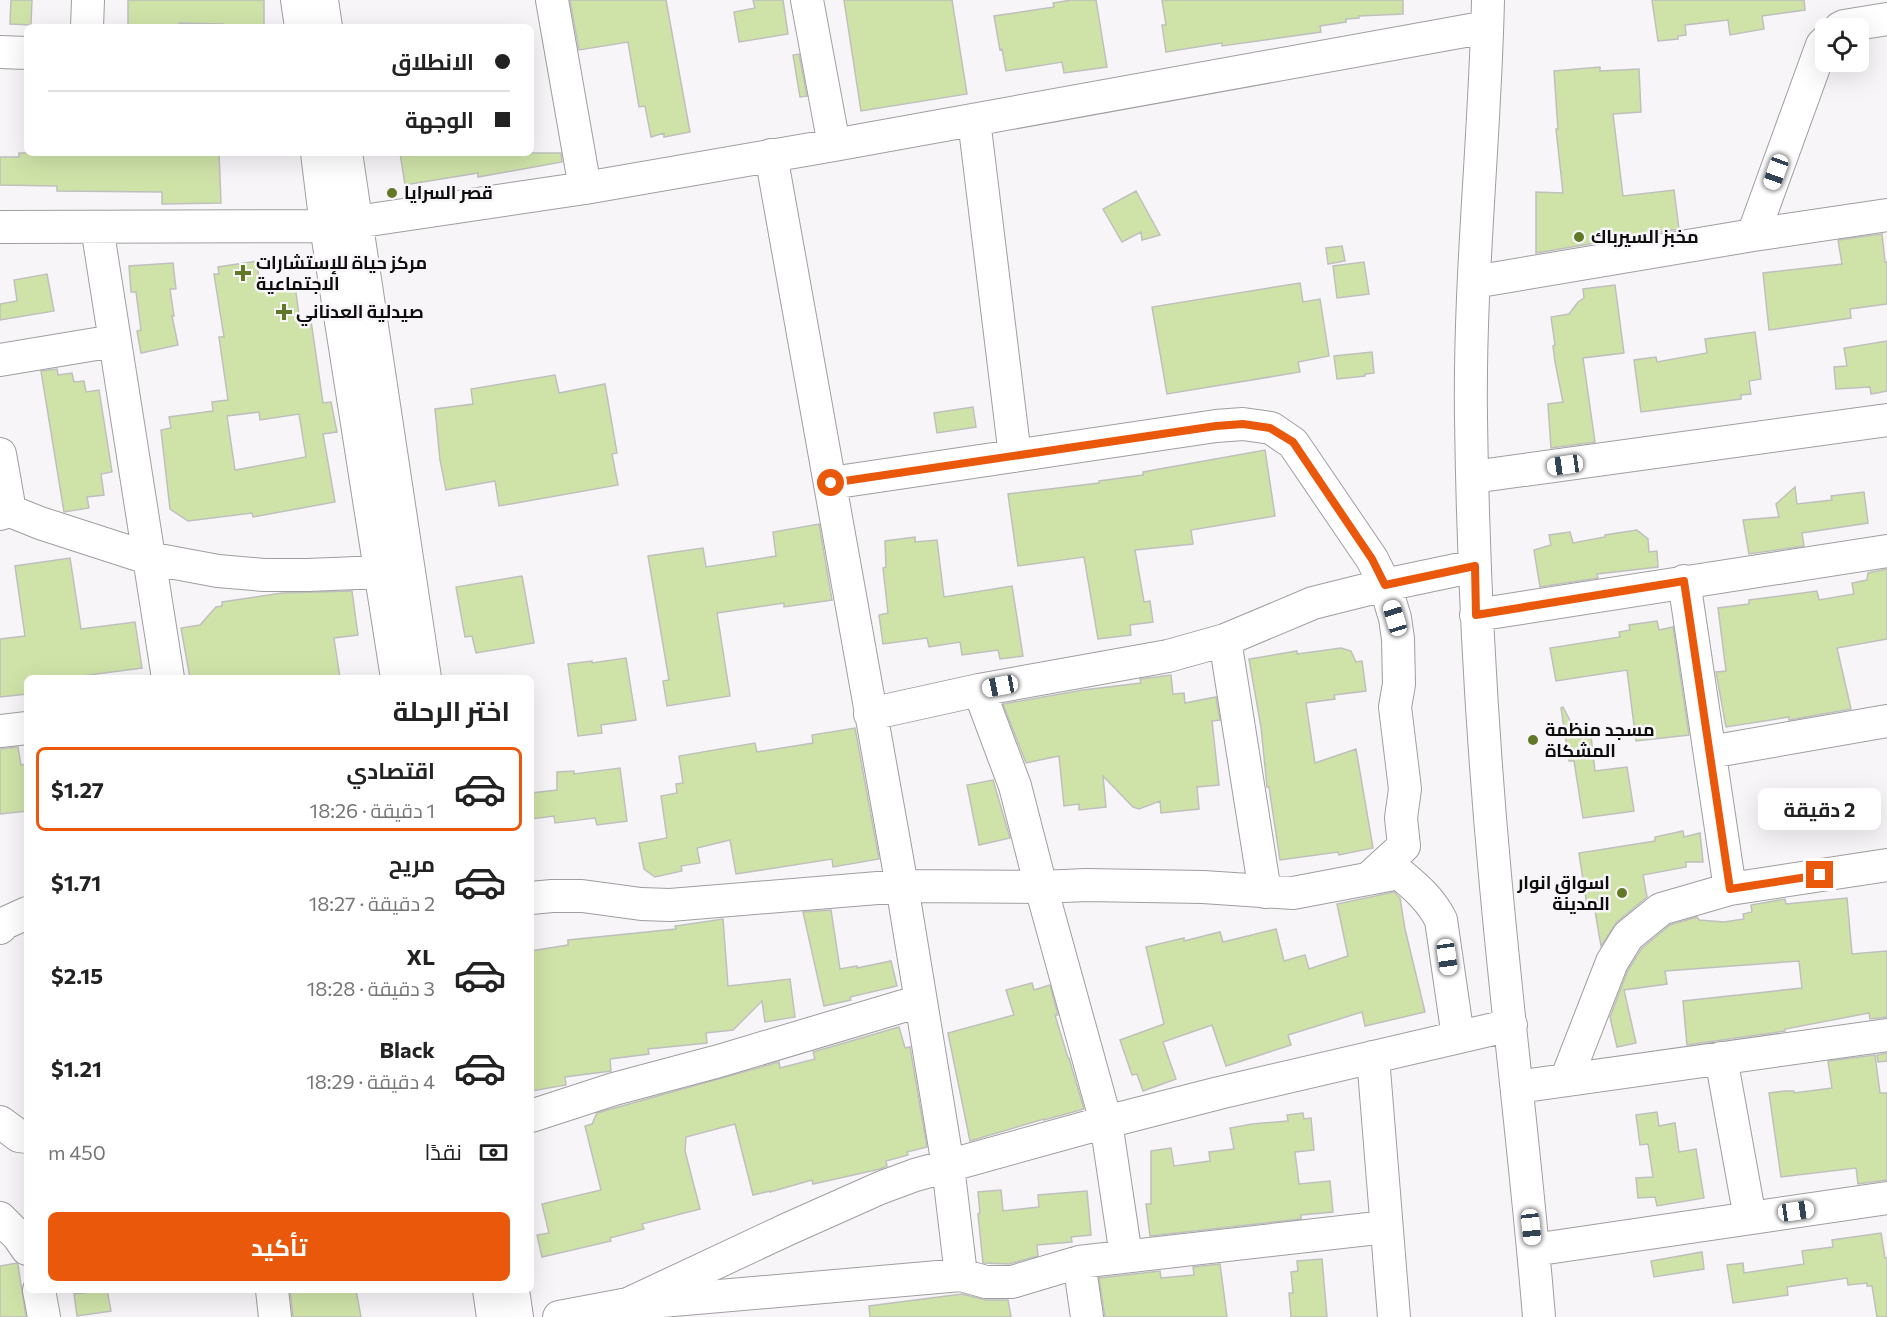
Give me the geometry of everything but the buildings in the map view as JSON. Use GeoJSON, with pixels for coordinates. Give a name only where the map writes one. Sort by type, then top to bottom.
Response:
{"type":"FeatureCollection","features":[{"type":"Feature","properties":{"kind":"street"},"geometry":{"type":"LineString","coordinates":[[87,24],[88,0]]}},
{"type":"Feature","properties":{"kind":"street"},"geometry":{"type":"LineString","coordinates":[[297,0],[301,24]]}},
{"type":"Feature","properties":{"kind":"street"},"geometry":{"type":"LineString","coordinates":[[322,0],[326,24]]}},
{"type":"Feature","properties":{"kind":"street"},"geometry":{"type":"LineString","coordinates":[[552,0],[585,188]]}},
{"type":"Feature","properties":{"kind":"street"},"geometry":{"type":"LineString","coordinates":[[807,0],[834,145]]}},
{"type":"Feature","properties":{"kind":"street"},"geometry":{"type":"LineString","coordinates":[[0,227],[341,224],[585,188],[974,120],[1488,13],[1474,282],[1471,417],[1476,615],[1494,869],[1539,1317]]}},
{"type":"Feature","properties":{"kind":"street"},"geometry":{"type":"LineString","coordinates":[[1869,22],[1887,19]]}},
{"type":"Feature","properties":{"kind":"street"},"geometry":{"type":"LineString","coordinates":[[0,52],[24,53]]}},
{"type":"Feature","properties":{"kind":"street"},"geometry":{"type":"LineString","coordinates":[[1753,235],[1815,64]]}},
{"type":"Feature","properties":{"kind":"street"},"geometry":{"type":"LineString","coordinates":[[974,120],[1015,456]]}},
{"type":"Feature","properties":{"kind":"street"},"geometry":{"type":"LineString","coordinates":[[771,155],[831,483],[870,714],[903,886],[948,1166],[961,1275]]}},
{"type":"Feature","properties":{"kind":"street"},"geometry":{"type":"LineString","coordinates":[[318,156],[341,224],[424,675]]}},
{"type":"Feature","properties":{"kind":"street"},"geometry":{"type":"LineString","coordinates":[[346,156],[341,224],[380,572],[397,675]]}},
{"type":"Feature","properties":{"kind":"street"},"geometry":{"type":"LineString","coordinates":[[1474,282],[1887,214]]}},
{"type":"Feature","properties":{"kind":"street"},"geometry":{"type":"LineString","coordinates":[[97,227],[168,675]]}},
{"type":"Feature","properties":{"kind":"street"},"geometry":{"type":"LineString","coordinates":[[0,360],[114,341]]}},
{"type":"Feature","properties":{"kind":"street"},"geometry":{"type":"LineString","coordinates":[[1473,477],[1887,420]]}},
{"type":"Feature","properties":{"kind":"street"},"geometry":{"type":"LineString","coordinates":[[831,483],[1216,426],[1243,424],[1270,428],[1293,442],[1372,559],[1385,585],[1395,618],[1399,684],[1395,707],[1405,789],[1401,818],[1404,846],[1368,879]]}},
{"type":"Feature","properties":{"kind":"street"},"geometry":{"type":"LineString","coordinates":[[0,454],[5,513],[148,558],[218,571],[264,575],[380,572]]}},
{"type":"Feature","properties":{"kind":"street"},"geometry":{"type":"LineString","coordinates":[[1476,615],[1887,550]]}},
{"type":"Feature","properties":{"kind":"street"},"geometry":{"type":"LineString","coordinates":[[870,714],[980,690],[1168,656],[1225,640],[1313,603],[1475,566]]}},
{"type":"Feature","properties":{"kind":"street"},"geometry":{"type":"LineString","coordinates":[[1684,581],[1730,889]]}},
{"type":"Feature","properties":{"kind":"street"},"geometry":{"type":"LineString","coordinates":[[1225,640],[1265,892]]}},
{"type":"Feature","properties":{"kind":"street"},"geometry":{"type":"LineString","coordinates":[[980,690],[1015,786],[1106,1122],[1126,1256]]}},
{"type":"Feature","properties":{"kind":"street"},"geometry":{"type":"LineString","coordinates":[[1710,752],[1887,720]]}},
{"type":"Feature","properties":{"kind":"street"},"geometry":{"type":"LineString","coordinates":[[0,732],[24,728]]}},
{"type":"Feature","properties":{"kind":"street"},"geometry":{"type":"LineString","coordinates":[[1566,1080],[1612,962],[1628,936],[1661,909],[1730,889],[1887,865]]}},
{"type":"Feature","properties":{"kind":"street"},"geometry":{"type":"LineString","coordinates":[[534,898],[582,896],[641,904],[670,905],[903,886],[1086,885],[1192,887],[1293,893],[1399,873],[1423,893],[1441,920],[1458,1037]]}},
{"type":"Feature","properties":{"kind":"street"},"geometry":{"type":"LineString","coordinates":[[0,928],[5,923],[24,914]]}},
{"type":"Feature","properties":{"kind":"street"},"geometry":{"type":"LineString","coordinates":[[534,1115],[614,1089],[719,1061],[920,1001]]}},
{"type":"Feature","properties":{"kind":"street"},"geometry":{"type":"LineString","coordinates":[[628,1304],[880,1188],[915,1175],[1219,1093],[1511,1025]]}},
{"type":"Feature","properties":{"kind":"street"},"geometry":{"type":"LineString","coordinates":[[1517,1087],[1887,1035]]}},
{"type":"Feature","properties":{"kind":"street"},"geometry":{"type":"LineString","coordinates":[[1373,1057],[1394,1317]]}},
{"type":"Feature","properties":{"kind":"street"},"geometry":{"type":"LineString","coordinates":[[1721,1058],[1750,1218]]}},
{"type":"Feature","properties":{"kind":"street"},"geometry":{"type":"LineString","coordinates":[[0,1122],[19,1136],[24,1137]]}},
{"type":"Feature","properties":{"kind":"street"},"geometry":{"type":"LineString","coordinates":[[1533,1250],[1887,1198]]}},
{"type":"Feature","properties":{"kind":"street"},"geometry":{"type":"LineString","coordinates":[[0,1218],[24,1245]]}},
{"type":"Feature","properties":{"kind":"street"},"geometry":{"type":"LineString","coordinates":[[559,1317],[628,1304],[961,1275],[986,1282],[1012,1282],[1079,1262],[1386,1227]]}},
{"type":"Feature","properties":{"kind":"street"},"geometry":{"type":"LineString","coordinates":[[1079,1262],[1087,1317]]}},
{"type":"Feature","properties":{"kind":"street"},"geometry":{"type":"LineString","coordinates":[[40,1293],[44,1317]]}},
{"type":"Feature","properties":{"kind":"street"},"geometry":{"type":"LineString","coordinates":[[272,1293],[275,1317]]}},
{"type":"Feature","properties":{"kind":"street"},"geometry":{"type":"LineString","coordinates":[[489,1293],[493,1317]]}},
{"type":"Feature","properties":{"kind":"street"},"geometry":{"type":"LineString","coordinates":[[513,1293],[517,1317]]}},
{"type":"Feature","properties":{"kind":"place","name":"قصر السرايا"},"geometry":{"type":"Point","coordinates":[392,193]}},
{"type":"Feature","properties":{"kind":"place","name":"مخبز السيرباك"},"geometry":{"type":"Point","coordinates":[1579,237]}},
{"type":"Feature","properties":{"kind":"place","name":"مركز حياة للإستشارات الاجتماعية"},"geometry":{"type":"Point","coordinates":[243,273]}},
{"type":"Feature","properties":{"kind":"place","name":"صيدلية العدناني"},"geometry":{"type":"Point","coordinates":[284,312]}},
{"type":"Feature","properties":{"kind":"place","name":"مسجد منظمة المشكاة"},"geometry":{"type":"Point","coordinates":[1533,740]}},
{"type":"Feature","properties":{"kind":"place","name":"اسواق انوار المدينة"},"geometry":{"type":"Point","coordinates":[1622,893]}},
{"type":"Feature","properties":{"kind":"route"},"geometry":{"type":"LineString","coordinates":[[831,483],[1216,426],[1243,424],[1270,428],[1293,442],[1372,559],[1385,585],[1475,566],[1476,615],[1684,581],[1730,889],[1820,875]]}}]}
